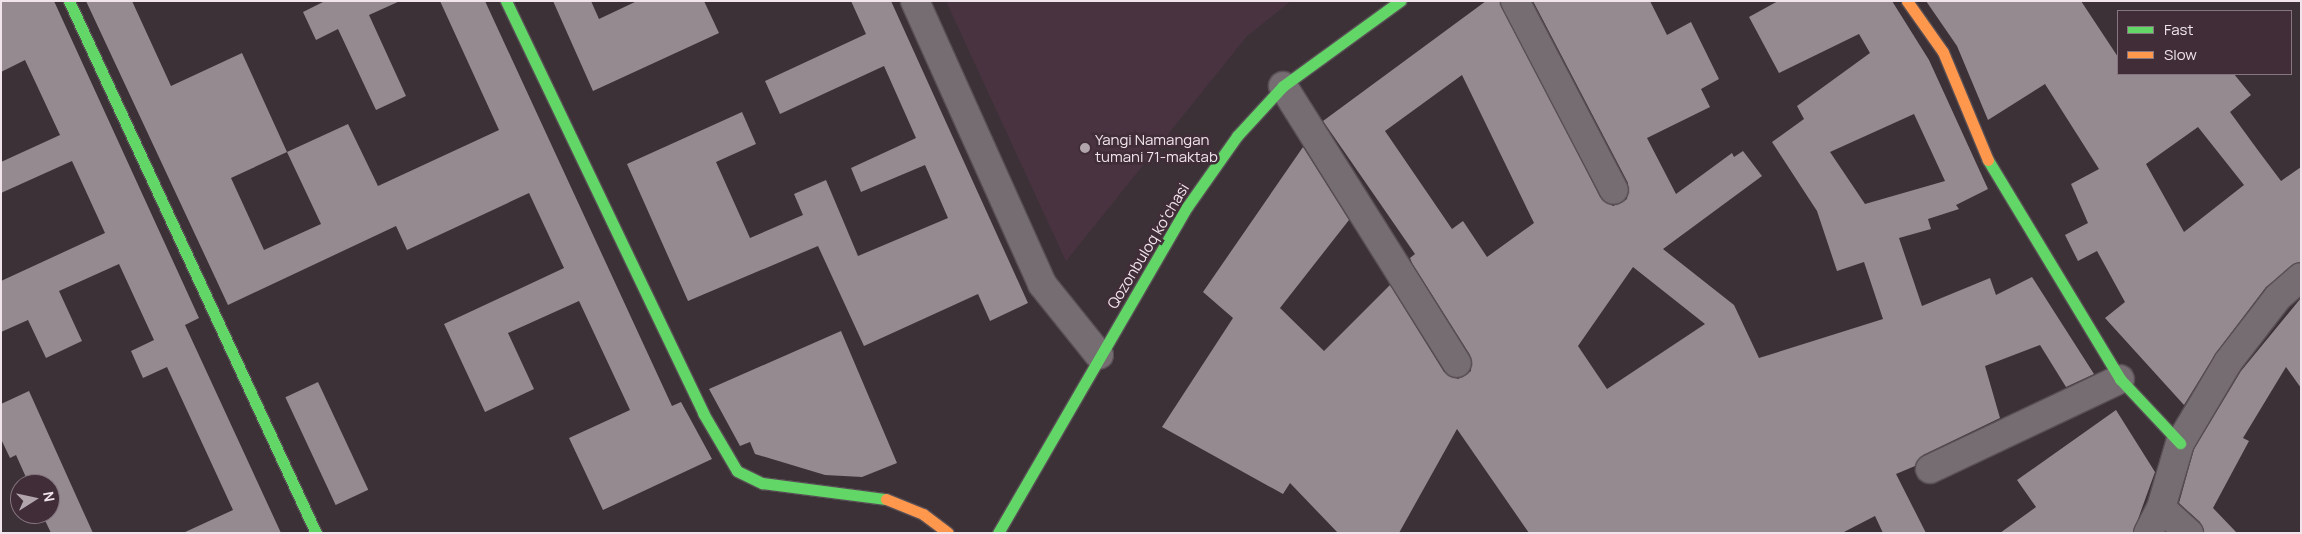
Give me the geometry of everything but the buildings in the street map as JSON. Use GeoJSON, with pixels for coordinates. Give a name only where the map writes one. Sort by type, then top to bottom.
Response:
{"type":"FeatureCollection","features":[{"type":"Feature","properties":{"kind":"street"},"geometry":{"type":"LineString","coordinates":[[69,1],[316,533]]}},
{"type":"Feature","properties":{"kind":"street"},"geometry":{"type":"LineString","coordinates":[[506,1],[703,413],[737,471],[762,483],[883,498],[923,514],[948,533]]}},
{"type":"Feature","properties":{"kind":"street"},"geometry":{"type":"LineString","coordinates":[[915,1],[1042,284],[1099,355]]}},
{"type":"Feature","properties":{"kind":"street","name":"Qozonbuloq koʻchasi"},"geometry":{"type":"LineString","coordinates":[[998,533],[1099,355],[1187,207],[1237,136],[1283,86],[1400,1]]}},
{"type":"Feature","properties":{"kind":"street"},"geometry":{"type":"LineString","coordinates":[[1515,1],[1614,190]]}},
{"type":"Feature","properties":{"kind":"street"},"geometry":{"type":"LineString","coordinates":[[1907,1],[1943,52],[1988,157],[2120,379],[2180,443]]}},
{"type":"Feature","properties":{"kind":"street"},"geometry":{"type":"LineString","coordinates":[[1283,86],[1457,363]]}},
{"type":"Feature","properties":{"kind":"street"},"geometry":{"type":"LineString","coordinates":[[2148,533],[2161,508],[2180,443],[2228,362],[2278,297],[2301,277]]}},
{"type":"Feature","properties":{"kind":"street"},"geometry":{"type":"LineString","coordinates":[[1930,468],[2120,379]]}},
{"type":"Feature","properties":{"kind":"street"},"geometry":{"type":"LineString","coordinates":[[2161,508],[2189,533]]}},
{"type":"Feature","properties":{"kind":"shaded area","name":"Yangi Namangan tumani 71-maktab"},"geometry":{"type":"Polygon","coordinates":[[[946,1],[1291,1],[1247,36],[1066,261],[946,1]]]}},
{"type":"Feature","properties":{"kind":"traffic: fast"},"geometry":{"type":"LineString","coordinates":[[69,1],[316,533]]}},
{"type":"Feature","properties":{"kind":"traffic: fast"},"geometry":{"type":"LineString","coordinates":[[506,1],[703,413],[737,471],[762,483],[886,499]]}},
{"type":"Feature","properties":{"kind":"traffic: fast"},"geometry":{"type":"LineString","coordinates":[[998,533],[1187,207],[1237,136],[1283,86],[1400,1]]}},
{"type":"Feature","properties":{"kind":"traffic: fast"},"geometry":{"type":"LineString","coordinates":[[1988,160],[2120,379],[2180,443]]}},
{"type":"Feature","properties":{"kind":"traffic: slow"},"geometry":{"type":"LineString","coordinates":[[1907,1],[1943,52],[1988,160]]}},
{"type":"Feature","properties":{"kind":"traffic: slow"},"geometry":{"type":"LineString","coordinates":[[886,499],[923,514],[948,533]]}},
{"type":"Feature","properties":{"kind":"place","name":"Yangi Namangan tumani 71-maktab"},"geometry":{"type":"Point","coordinates":[1085,148]}}]}
